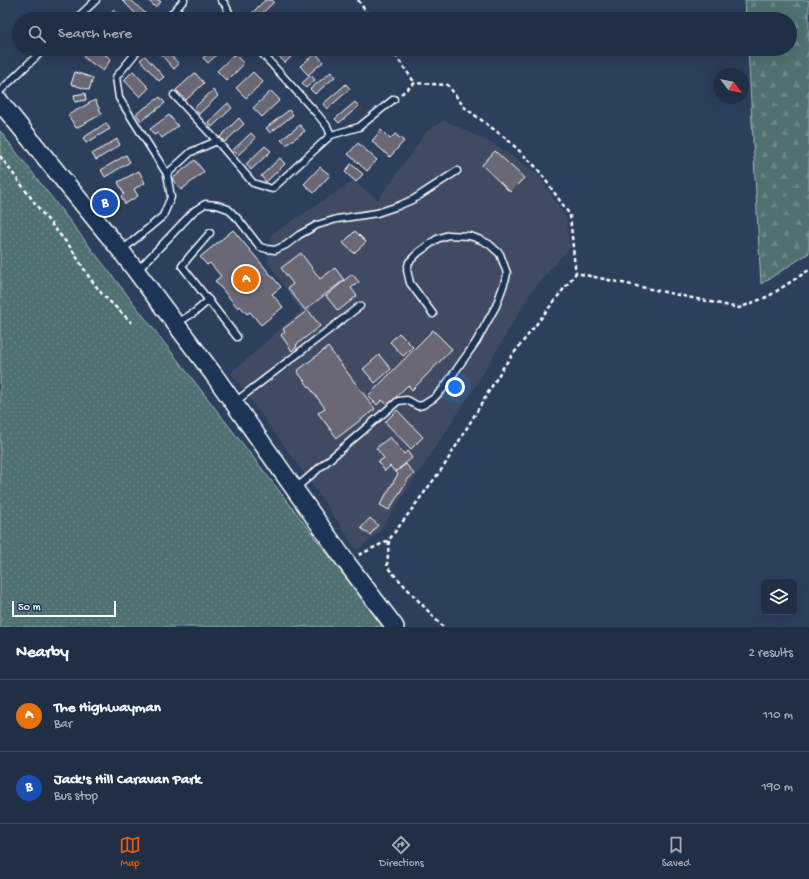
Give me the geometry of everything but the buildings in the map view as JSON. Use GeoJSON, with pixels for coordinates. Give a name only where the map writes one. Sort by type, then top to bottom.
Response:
{"type":"FeatureCollection","features":[{"type":"Feature","properties":{"kind":"main road"},"geometry":{"type":"LineString","coordinates":[[0,102],[137,272],[234,403],[346,562],[395,627]]}},
{"type":"Feature","properties":{"kind":"lane"},"geometry":{"type":"LineString","coordinates":[[83,12],[96,0]]}},
{"type":"Feature","properties":{"kind":"lane"},"geometry":{"type":"LineString","coordinates":[[173,12],[184,0]]}},
{"type":"Feature","properties":{"kind":"lane"},"geometry":{"type":"LineString","coordinates":[[221,0],[228,12]]}},
{"type":"Feature","properties":{"kind":"lane"},"geometry":{"type":"LineString","coordinates":[[0,91],[37,56]]}},
{"type":"Feature","properties":{"kind":"lane"},"geometry":{"type":"LineString","coordinates":[[121,251],[163,216],[171,197],[167,174],[119,98],[116,77],[133,56]]}},
{"type":"Feature","properties":{"kind":"lane"},"geometry":{"type":"LineString","coordinates":[[264,56],[318,115],[331,135]]}},
{"type":"Feature","properties":{"kind":"lane"},"geometry":{"type":"LineString","coordinates":[[174,95],[217,141],[253,183],[272,189],[331,135],[359,127],[394,99]]}},
{"type":"Feature","properties":{"kind":"lane"},"geometry":{"type":"LineString","coordinates":[[167,174],[191,152],[217,141]]}},
{"type":"Feature","properties":{"kind":"lane"},"geometry":{"type":"LineString","coordinates":[[137,272],[194,212],[205,204],[217,205],[228,209],[239,220],[260,247],[275,250],[286,245],[317,224],[337,218],[377,214],[398,206],[414,199],[457,171]]}},
{"type":"Feature","properties":{"kind":"lane"},"geometry":{"type":"LineString","coordinates":[[210,233],[182,266],[237,337]]}},
{"type":"Feature","properties":{"kind":"lane"},"geometry":{"type":"LineString","coordinates":[[294,489],[398,401],[407,400],[418,406],[423,405],[434,398],[442,390],[476,342],[496,306],[507,273],[500,254],[489,244],[481,240],[470,236],[448,235],[437,239],[419,252],[409,262],[407,270],[410,283],[433,314]]}},
{"type":"Feature","properties":{"kind":"lane"},"geometry":{"type":"LineString","coordinates":[[176,324],[195,312],[209,300]]}},
{"type":"Feature","properties":{"kind":"lane"},"geometry":{"type":"LineString","coordinates":[[234,403],[360,306]]}},
{"type":"Feature","properties":{"kind":"path"},"geometry":{"type":"LineString","coordinates":[[358,0],[366,12]]}},
{"type":"Feature","properties":{"kind":"path"},"geometry":{"type":"LineString","coordinates":[[396,56],[414,83]]}},
{"type":"Feature","properties":{"kind":"path"},"geometry":{"type":"LineString","coordinates":[[346,562],[389,540],[444,466],[504,366],[576,273],[570,215],[537,168],[508,140],[464,107],[448,85],[414,83],[394,99]]}},
{"type":"Feature","properties":{"kind":"path"},"geometry":{"type":"LineString","coordinates":[[0,156],[70,248],[102,294],[132,323]]}},
{"type":"Feature","properties":{"kind":"path"},"geometry":{"type":"LineString","coordinates":[[576,273],[739,308],[769,296],[809,270]]}},
{"type":"Feature","properties":{"kind":"path"},"geometry":{"type":"LineString","coordinates":[[389,540],[387,567],[443,627]]}},
{"type":"Feature","properties":{"kind":"shaded area"},"geometry":{"type":"Polygon","coordinates":[[[444,120],[495,145],[537,173],[566,218],[570,247],[531,292],[479,381],[378,534],[357,550],[309,480],[231,373],[301,311],[267,261],[272,234],[353,181],[378,200],[427,131],[444,120]]]}},
{"type":"Feature","properties":{"kind":"green space"},"geometry":{"type":"Polygon","coordinates":[[[745,0],[809,0],[809,253],[761,284],[748,56],[797,56],[797,12],[746,12],[745,0]]]}},
{"type":"Feature","properties":{"kind":"green space"},"geometry":{"type":"Polygon","coordinates":[[[0,131],[318,541],[383,627],[0,627],[0,131]]]}},
{"type":"Feature","properties":{"kind":"place","name":"Jack's Hill Caravan Park"},"geometry":{"type":"Point","coordinates":[105,203]}},
{"type":"Feature","properties":{"kind":"place","name":"The Highwayman"},"geometry":{"type":"Point","coordinates":[246,279]}}]}
